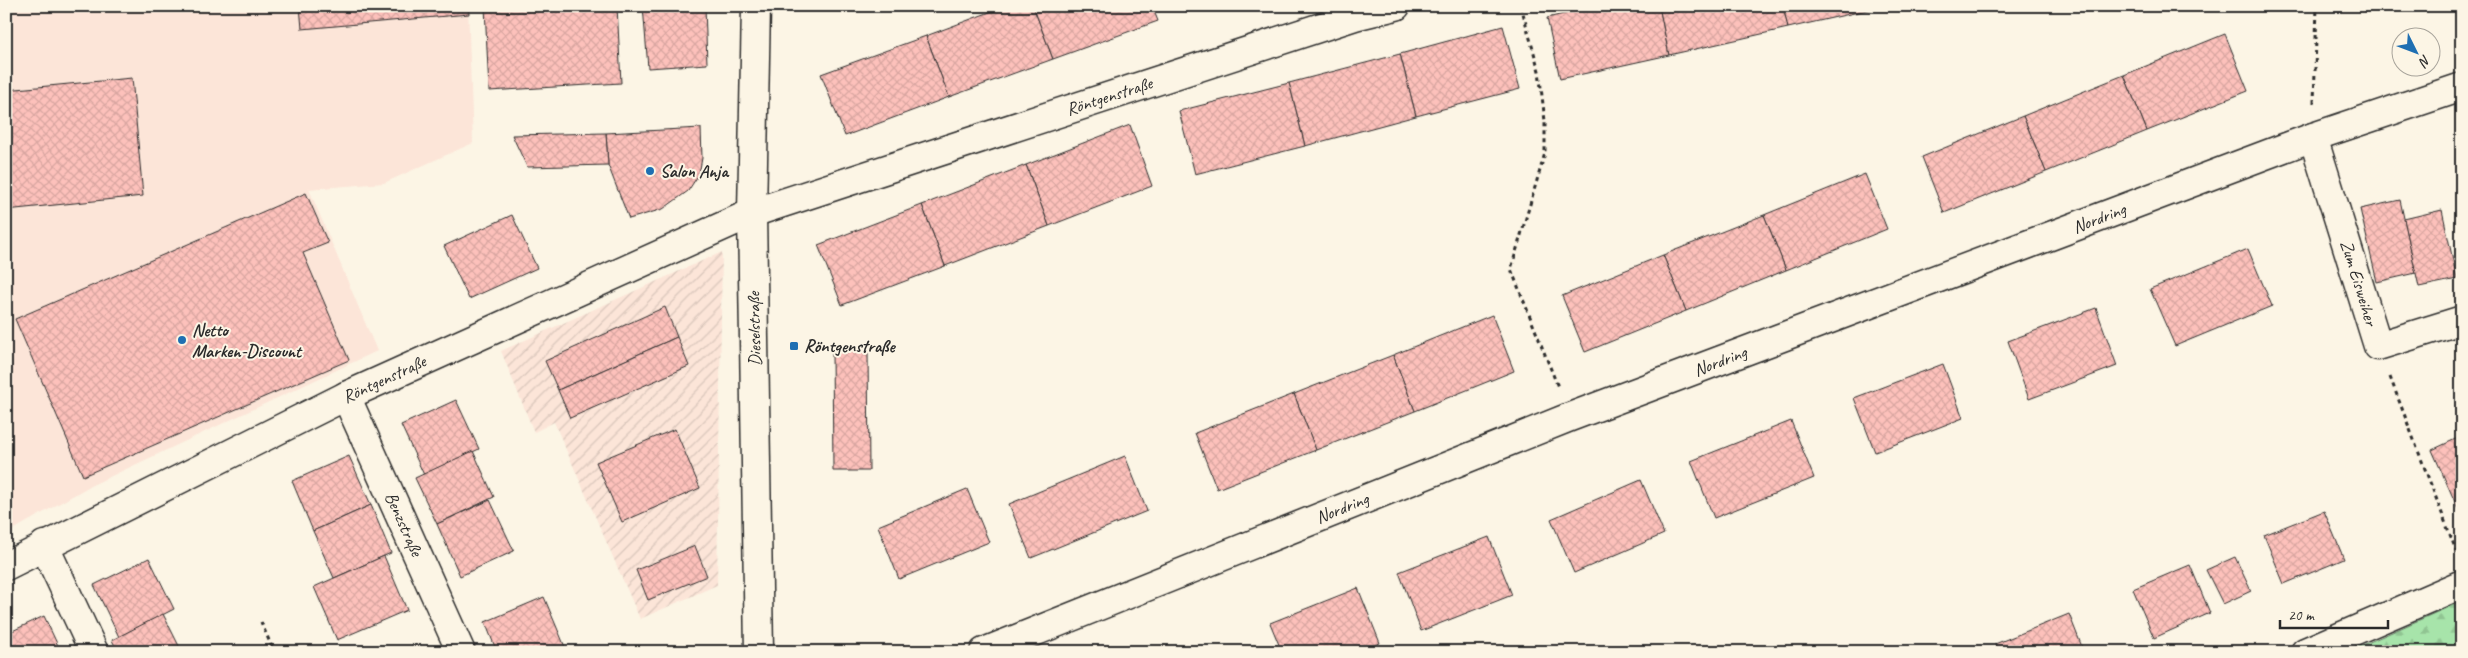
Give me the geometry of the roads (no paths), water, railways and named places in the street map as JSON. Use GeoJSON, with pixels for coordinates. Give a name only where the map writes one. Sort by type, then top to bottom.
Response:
{"type":"FeatureCollection","features":[{"type":"Feature","properties":{"kind":"street","name":"Dieselstraße"},"geometry":{"type":"LineString","coordinates":[[756,6],[752,213],[759,652]]}},
{"type":"Feature","properties":{"kind":"street","name":"Röntgenstraße"},"geometry":{"type":"LineString","coordinates":[[6,566],[44,545],[346,396],[752,213],[1346,19],[1396,6]]}},
{"type":"Feature","properties":{"kind":"street","name":"Nordring"},"geometry":{"type":"LineString","coordinates":[[984,652],[1570,418],[2313,137],[2462,87]]}},
{"type":"Feature","properties":{"kind":"street","name":"Zum Eisweiher"},"geometry":{"type":"LineString","coordinates":[[2313,137],[2378,346],[2462,320]]}},
{"type":"Feature","properties":{"kind":"street","name":"Benzstraße"},"geometry":{"type":"LineString","coordinates":[[346,396],[461,652]]}},
{"type":"Feature","properties":{"kind":"street"},"geometry":{"type":"LineString","coordinates":[[44,545],[94,652]]}},
{"type":"Feature","properties":{"kind":"street"},"geometry":{"type":"LineString","coordinates":[[2304,652],[2462,584]]}},
{"type":"Feature","properties":{"kind":"place","name":"Salon Anja"},"geometry":{"type":"Point","coordinates":[650,171]}},
{"type":"Feature","properties":{"kind":"place","name":"Netto Marken-Discount"},"geometry":{"type":"Point","coordinates":[182,340]}},
{"type":"Feature","properties":{"kind":"place","name":"Röntgenstraße"},"geometry":{"type":"Point","coordinates":[794,346]}}]}
